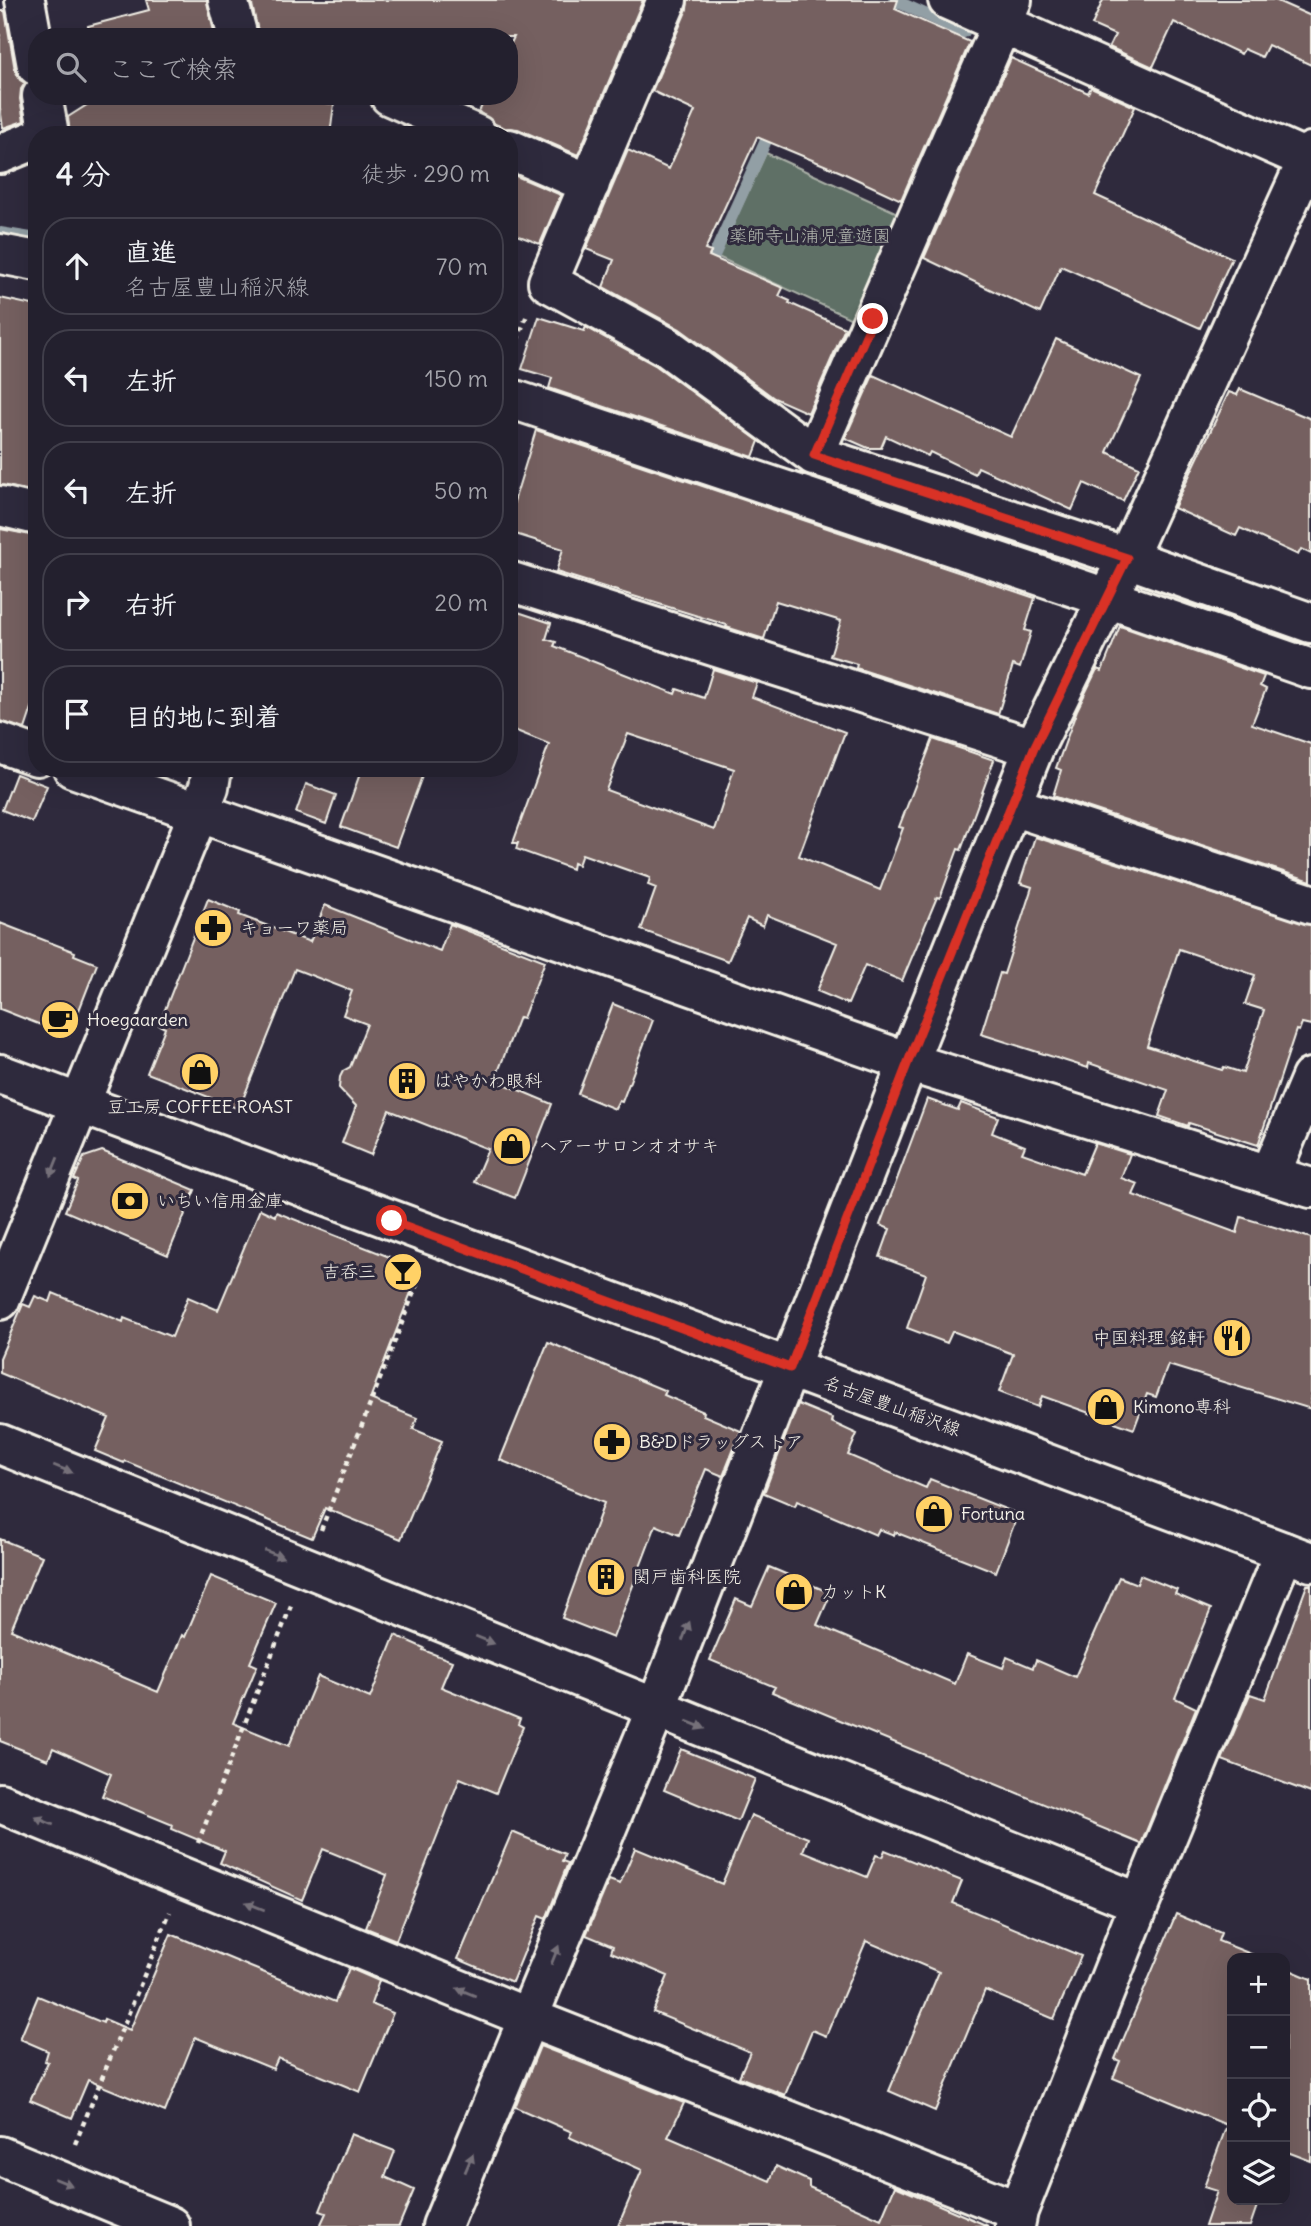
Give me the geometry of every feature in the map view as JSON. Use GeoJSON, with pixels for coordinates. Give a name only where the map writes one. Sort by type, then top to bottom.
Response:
{"type":"FeatureCollection","features":[{"type":"Feature","properties":{"kind":"street"},"geometry":{"type":"LineString","coordinates":[[25,0],[30,28]]}},
{"type":"Feature","properties":{"kind":"street"},"geometry":{"type":"LineString","coordinates":[[228,0],[236,28]]}},
{"type":"Feature","properties":{"kind":"street"},"geometry":{"type":"LineString","coordinates":[[667,0],[548,282],[667,348],[814,455],[1311,622]]}},
{"type":"Feature","properties":{"kind":"street"},"geometry":{"type":"LineString","coordinates":[[442,2226],[656,1709],[908,1062],[1034,748],[1127,558],[1310,157],[1007,12],[948,0]]}},
{"type":"Feature","properties":{"kind":"street"},"geometry":{"type":"LineString","coordinates":[[814,455],[1007,12]]}},
{"type":"Feature","properties":{"kind":"street"},"geometry":{"type":"LineString","coordinates":[[43,105],[47,126]]}},
{"type":"Feature","properties":{"kind":"street"},"geometry":{"type":"LineString","coordinates":[[410,105],[457,126]]}},
{"type":"Feature","properties":{"kind":"street"},"geometry":{"type":"LineString","coordinates":[[0,154],[28,143]]}},
{"type":"Feature","properties":{"kind":"street"},"geometry":{"type":"LineString","coordinates":[[518,153],[590,184]]}},
{"type":"Feature","properties":{"kind":"street"},"geometry":{"type":"LineString","coordinates":[[0,254],[28,259]]}},
{"type":"Feature","properties":{"kind":"street"},"geometry":{"type":"LineString","coordinates":[[518,401],[1311,669]]}},
{"type":"Feature","properties":{"kind":"street"},"geometry":{"type":"LineString","coordinates":[[0,506],[28,513]]}},
{"type":"Feature","properties":{"kind":"street"},"geometry":{"type":"LineString","coordinates":[[518,584],[1034,748]]}},
{"type":"Feature","properties":{"kind":"street"},"geometry":{"type":"LineString","coordinates":[[0,743],[28,753]]}},
{"type":"Feature","properties":{"kind":"street"},"geometry":{"type":"LineString","coordinates":[[99,777],[908,1062],[1311,1188]]}},
{"type":"Feature","properties":{"kind":"street"},"geometry":{"type":"LineString","coordinates":[[0,1300],[199,812],[211,777]]}},
{"type":"Feature","properties":{"kind":"street"},"geometry":{"type":"LineString","coordinates":[[1012,806],[1311,904]]}},
{"type":"Feature","properties":{"kind":"street","name":"名古屋豊山稲沢線"},"geometry":{"type":"LineString","coordinates":[[0,1074],[1298,1557]]}},
{"type":"Feature","properties":{"kind":"street"},"geometry":{"type":"LineString","coordinates":[[1270,1175],[1311,1078]]}},
{"type":"Feature","properties":{"kind":"street"},"geometry":{"type":"LineString","coordinates":[[0,1444],[1140,1903]]}},
{"type":"Feature","properties":{"kind":"street"},"geometry":{"type":"LineString","coordinates":[[0,1803],[1016,2218],[1140,1903],[1298,1557]]}},
{"type":"Feature","properties":{"kind":"street"},"geometry":{"type":"LineString","coordinates":[[0,2156],[170,2226]]}},
{"type":"Feature","properties":{"kind":"path"},"geometry":{"type":"LineString","coordinates":[[518,338],[534,296],[548,282]]}},
{"type":"Feature","properties":{"kind":"path"},"geometry":{"type":"LineString","coordinates":[[60,2181],[184,1877],[436,1238]]}},
{"type":"Feature","properties":{"kind":"green space","name":"薬師寺山浦児童遊園"},"geometry":{"type":"Polygon","coordinates":[[[766,153],[902,215],[854,320],[718,257],[766,153]]]}},
{"type":"Feature","properties":{"kind":"building"},"geometry":{"type":"Polygon","coordinates":[[[146,0],[207,0],[213,28],[88,28],[149,10],[146,0]]]}},
{"type":"Feature","properties":{"kind":"building"},"geometry":{"type":"Polygon","coordinates":[[[251,0],[643,0],[578,155],[518,129],[518,126],[495,124],[479,112],[482,105],[518,105],[518,28],[257,28],[251,0]]]}},
{"type":"Feature","properties":{"kind":"building"},"geometry":{"type":"Polygon","coordinates":[[[688,0],[898,0],[895,9],[970,42],[901,200],[757,137],[705,250],[711,252],[709,256],[783,288],[779,296],[790,301],[789,303],[845,328],[808,413],[774,398],[680,329],[603,287],[614,260],[586,249],[628,150],[669,169],[695,111],[652,91],[687,9],[688,0]]]}},
{"type":"Feature","properties":{"kind":"building"},"geometry":{"type":"Polygon","coordinates":[[[1103,0],[1275,0],[1311,16],[1311,65],[1268,45],[1262,57],[1244,49],[1241,54],[1174,22],[1153,67],[1109,47],[1115,35],[1092,25],[1103,0]]]}},
{"type":"Feature","properties":{"kind":"building"},"geometry":{"type":"Polygon","coordinates":[[[0,11],[5,11],[15,70],[20,80],[25,83],[20,99],[24,121],[3,128],[0,108],[0,11]]]}},
{"type":"Feature","properties":{"kind":"building"},"geometry":{"type":"Polygon","coordinates":[[[1011,58],[1088,93],[1091,87],[1135,107],[1095,195],[1232,258],[1200,328],[1061,266],[1040,313],[924,258],[1011,58]]]}},
{"type":"Feature","properties":{"kind":"building"},"geometry":{"type":"Polygon","coordinates":[[[87,105],[334,105],[331,126],[69,126],[68,117],[87,105]]]}},
{"type":"Feature","properties":{"kind":"building"},"geometry":{"type":"Polygon","coordinates":[[[518,177],[561,195],[540,244],[518,235],[518,177]]]}},
{"type":"Feature","properties":{"kind":"building"},"geometry":{"type":"Polygon","coordinates":[[[0,298],[28,304],[28,490],[0,485],[0,298]]]}},
{"type":"Feature","properties":{"kind":"building"},"geometry":{"type":"Polygon","coordinates":[[[539,317],[584,331],[586,327],[655,365],[759,441],[753,457],[549,388],[552,378],[522,369],[539,317]]]}},
{"type":"Feature","properties":{"kind":"building"},"geometry":{"type":"Polygon","coordinates":[[[1056,339],[1141,378],[1107,452],[1139,467],[1123,501],[1084,483],[1072,510],[978,467],[975,474],[930,452],[928,456],[886,436],[881,448],[868,448],[845,438],[873,375],[1011,437],[1056,339]]]}},
{"type":"Feature","properties":{"kind":"building"},"geometry":{"type":"Polygon","coordinates":[[[1240,389],[1311,419],[1311,554],[1301,549],[1298,555],[1240,528],[1236,536],[1174,508],[1229,392],[1237,395],[1240,389]]]}},
{"type":"Feature","properties":{"kind":"building"},"geometry":{"type":"Polygon","coordinates":[[[536,430],[1035,598],[1025,630],[1031,632],[1020,668],[1013,665],[998,714],[856,668],[857,664],[830,656],[841,621],[776,601],[764,639],[556,572],[563,549],[518,535],[518,489],[536,430]]]}},
{"type":"Feature","properties":{"kind":"building"},"geometry":{"type":"Polygon","coordinates":[[[0,529],[28,534],[28,720],[25,729],[0,721],[0,529]]]}},
{"type":"Feature","properties":{"kind":"building"},"geometry":{"type":"Polygon","coordinates":[[[518,612],[551,623],[546,639],[556,642],[554,646],[675,694],[677,689],[704,698],[713,669],[757,683],[752,697],[845,732],[799,856],[880,890],[903,828],[899,827],[933,739],[994,760],[961,850],[958,849],[940,898],[937,897],[902,981],[865,965],[848,1004],[817,991],[837,943],[767,915],[763,926],[747,918],[728,961],[641,930],[656,888],[648,885],[650,878],[582,854],[578,865],[573,863],[572,869],[516,849],[518,843],[513,843],[549,744],[518,732],[518,612]],[[628,734],[606,790],[714,830],[734,769],[628,734]]]}},
{"type":"Feature","properties":{"kind":"building"},"geometry":{"type":"Polygon","coordinates":[[[1120,626],[1264,676],[1260,686],[1266,689],[1252,724],[1311,744],[1311,881],[1053,796],[1061,770],[1056,768],[1077,710],[1097,669],[1102,671],[1120,626]]]}},
{"type":"Feature","properties":{"kind":"building"},"geometry":{"type":"Polygon","coordinates":[[[16,774],[47,786],[32,822],[2,810],[16,774]]]}},
{"type":"Feature","properties":{"kind":"building"},"geometry":{"type":"Polygon","coordinates":[[[359,777],[422,777],[396,847],[341,827],[359,777]]]}},
{"type":"Feature","properties":{"kind":"building"},"geometry":{"type":"Polygon","coordinates":[[[306,784],[336,795],[326,824],[296,813],[306,784]]]}},
{"type":"Feature","properties":{"kind":"building"},"geometry":{"type":"Polygon","coordinates":[[[1035,837],[1311,925],[1311,1025],[1302,1023],[1299,1031],[1296,1030],[1258,1145],[1159,1116],[1168,1090],[1089,1063],[1088,1068],[981,1034],[1032,887],[1020,883],[1035,837]],[[1179,949],[1147,1046],[1222,1070],[1224,1067],[1243,1073],[1264,1010],[1245,1004],[1255,975],[1179,949]]]}},
{"type":"Feature","properties":{"kind":"building"},"geometry":{"type":"Polygon","coordinates":[[[208,899],[240,912],[239,915],[310,942],[325,905],[440,951],[450,924],[545,961],[523,1018],[519,1017],[495,1080],[552,1104],[515,1198],[474,1182],[488,1149],[389,1110],[371,1155],[342,1143],[356,1106],[339,1088],[340,1077],[343,1071],[350,1067],[367,1024],[343,1015],[352,991],[295,969],[239,1109],[147,1073],[165,1028],[159,1025],[208,899]]]}},
{"type":"Feature","properties":{"kind":"building"},"geometry":{"type":"Polygon","coordinates":[[[0,923],[75,952],[74,955],[97,964],[69,1036],[0,1009],[0,923]]]}},
{"type":"Feature","properties":{"kind":"building"},"geometry":{"type":"Polygon","coordinates":[[[613,1004],[653,1020],[622,1102],[619,1101],[615,1109],[578,1094],[613,1004]]]}},
{"type":"Feature","properties":{"kind":"building"},"geometry":{"type":"Polygon","coordinates":[[[927,1099],[958,1110],[961,1103],[998,1117],[992,1133],[1025,1146],[1022,1153],[1082,1174],[1095,1143],[1130,1154],[1121,1178],[1138,1184],[1133,1195],[1237,1233],[1241,1217],[1311,1238],[1311,1409],[1168,1365],[1156,1397],[1147,1394],[1134,1429],[1042,1396],[1038,1407],[999,1392],[1013,1354],[955,1332],[952,1332],[947,1343],[907,1328],[926,1274],[880,1257],[890,1229],[880,1225],[927,1099]]]}},
{"type":"Feature","properties":{"kind":"building","name":"いちい信用金庫"},"geometry":{"type":"Polygon","coordinates":[[[102,1151],[195,1190],[168,1255],[65,1211],[78,1181],[74,1179],[84,1157],[102,1151]]]}},
{"type":"Feature","properties":{"kind":"building"},"geometry":{"type":"Polygon","coordinates":[[[260,1209],[275,1216],[276,1212],[420,1269],[370,1399],[417,1418],[413,1429],[442,1441],[401,1539],[325,1508],[312,1538],[95,1451],[109,1418],[0,1373],[0,1358],[23,1304],[30,1307],[35,1296],[50,1302],[53,1293],[123,1322],[124,1318],[172,1337],[188,1297],[218,1310],[260,1209]]]}},
{"type":"Feature","properties":{"kind":"building","name":"B&Dドラッグストア"},"geometry":{"type":"Polygon","coordinates":[[[548,1342],[666,1391],[664,1395],[741,1431],[723,1476],[706,1469],[679,1535],[656,1525],[613,1638],[562,1618],[604,1503],[500,1460],[548,1342]]]}},
{"type":"Feature","properties":{"kind":"building"},"geometry":{"type":"Polygon","coordinates":[[[798,1404],[832,1418],[831,1422],[857,1434],[848,1455],[926,1488],[930,1479],[1018,1514],[996,1572],[895,1532],[894,1535],[879,1529],[876,1535],[797,1501],[795,1506],[764,1493],[798,1404]]]}},
{"type":"Feature","properties":{"kind":"building"},"geometry":{"type":"Polygon","coordinates":[[[0,1539],[42,1556],[11,1630],[158,1692],[211,1576],[276,1603],[250,1663],[257,1666],[233,1723],[289,1746],[318,1676],[370,1698],[395,1635],[452,1661],[441,1687],[520,1719],[518,1724],[523,1727],[496,1793],[460,1778],[396,1940],[366,1928],[387,1875],[323,1849],[302,1900],[220,1863],[225,1851],[172,1829],[173,1825],[102,1796],[111,1774],[53,1748],[48,1760],[0,1741],[0,1539]]]}},
{"type":"Feature","properties":{"kind":"building"},"geometry":{"type":"Polygon","coordinates":[[[769,1567],[831,1593],[817,1625],[955,1684],[967,1654],[1003,1668],[1007,1657],[1033,1668],[1036,1660],[1075,1677],[1119,1577],[1137,1584],[1140,1575],[1177,1590],[1175,1594],[1211,1609],[1175,1698],[1196,1708],[1141,1844],[772,1692],[775,1687],[710,1660],[736,1599],[752,1606],[769,1567]]]}},
{"type":"Feature","properties":{"kind":"building"},"geometry":{"type":"Polygon","coordinates":[[[1307,1585],[1311,1585],[1311,1793],[1222,1760],[1250,1694],[1265,1699],[1307,1585]]]}},
{"type":"Feature","properties":{"kind":"building"},"geometry":{"type":"Polygon","coordinates":[[[681,1749],[755,1779],[738,1821],[664,1790],[681,1749]]]}},
{"type":"Feature","properties":{"kind":"building"},"geometry":{"type":"Polygon","coordinates":[[[751,1815],[808,1838],[803,1851],[867,1877],[876,1855],[882,1857],[885,1850],[962,1881],[953,1903],[1081,1956],[1054,2019],[985,1990],[935,2111],[889,2091],[939,1972],[866,1941],[826,2036],[812,2030],[785,2095],[739,2077],[750,2052],[653,2012],[668,1976],[611,1952],[613,1946],[586,1935],[609,1880],[620,1884],[635,1848],[722,1884],[751,1815]]]}},
{"type":"Feature","properties":{"kind":"building"},"geometry":{"type":"Polygon","coordinates":[[[512,1832],[565,1854],[562,1861],[568,1863],[546,1919],[539,1916],[512,1982],[458,1959],[512,1832]]]}},
{"type":"Feature","properties":{"kind":"building"},"geometry":{"type":"Polygon","coordinates":[[[1176,1914],[1221,1933],[1218,1941],[1248,1953],[1227,1953],[1227,2125],[1113,2078],[1120,2061],[1115,2059],[1176,1914]]]}},
{"type":"Feature","properties":{"kind":"building"},"geometry":{"type":"Polygon","coordinates":[[[171,1934],[335,2002],[349,1968],[379,1981],[371,2004],[393,2013],[360,2092],[278,2058],[273,2069],[195,2037],[165,2112],[88,2080],[72,2118],[30,2100],[48,2062],[45,2061],[48,2051],[20,2039],[38,1996],[103,2023],[104,2019],[130,2030],[171,1934]]]}},
{"type":"Feature","properties":{"kind":"building"},"geometry":{"type":"Polygon","coordinates":[[[1290,1970],[1311,1979],[1311,2161],[1290,2153],[1290,1970]]]}},
{"type":"Feature","properties":{"kind":"building"},"geometry":{"type":"Polygon","coordinates":[[[540,2046],[684,2103],[668,2137],[770,2181],[776,2166],[809,2181],[809,2187],[881,2219],[895,2186],[988,2226],[618,2226],[642,2170],[569,2137],[572,2132],[515,2107],[540,2046]]]}},
{"type":"Feature","properties":{"kind":"building"},"geometry":{"type":"Polygon","coordinates":[[[1227,2125],[1227,2205],[1257,2205],[1250,2226],[1205,2226],[1217,2191],[1204,2187],[1227,2125]]]}},
{"type":"Feature","properties":{"kind":"building"},"geometry":{"type":"Polygon","coordinates":[[[351,2134],[395,2151],[385,2177],[414,2190],[399,2226],[320,2226],[326,2213],[320,2211],[351,2134]]]}},
{"type":"Feature","properties":{"kind":"waterway"},"geometry":{"type":"LineString","coordinates":[[894,0],[964,32]]}},
{"type":"Feature","properties":{"kind":"waterway"},"geometry":{"type":"LineString","coordinates":[[707,271],[773,125]]}},
{"type":"Feature","properties":{"kind":"waterway"},"geometry":{"type":"LineString","coordinates":[[0,233],[28,238]]}},
{"type":"Feature","properties":{"kind":"place","name":"キョーワ薬局"},"geometry":{"type":"Point","coordinates":[213,928]}},
{"type":"Feature","properties":{"kind":"place","name":"Hoegaarden"},"geometry":{"type":"Point","coordinates":[60,1020]}},
{"type":"Feature","properties":{"kind":"place","name":"豆工房 COFFEE ROAST"},"geometry":{"type":"Point","coordinates":[200,1072]}},
{"type":"Feature","properties":{"kind":"place","name":"はやかわ眼科"},"geometry":{"type":"Point","coordinates":[407,1081]}},
{"type":"Feature","properties":{"kind":"place","name":"ヘアーサロンオオサキ"},"geometry":{"type":"Point","coordinates":[512,1146]}},
{"type":"Feature","properties":{"kind":"place","name":"いちい信用金庫"},"geometry":{"type":"Point","coordinates":[130,1201]}},
{"type":"Feature","properties":{"kind":"place","name":"吉呑三"},"geometry":{"type":"Point","coordinates":[403,1272]}},
{"type":"Feature","properties":{"kind":"place","name":"中国料理 銘軒"},"geometry":{"type":"Point","coordinates":[1232,1338]}},
{"type":"Feature","properties":{"kind":"place","name":"Kimono専科"},"geometry":{"type":"Point","coordinates":[1106,1407]}},
{"type":"Feature","properties":{"kind":"place","name":"B&Dドラッグストア"},"geometry":{"type":"Point","coordinates":[612,1442]}},
{"type":"Feature","properties":{"kind":"place","name":"Fortuna"},"geometry":{"type":"Point","coordinates":[934,1514]}},
{"type":"Feature","properties":{"kind":"place","name":"関戸歯科医院"},"geometry":{"type":"Point","coordinates":[606,1577]}},
{"type":"Feature","properties":{"kind":"place","name":"カットK"},"geometry":{"type":"Point","coordinates":[794,1592]}},
{"type":"Feature","properties":{"kind":"route"},"geometry":{"type":"LineString","coordinates":[[392,1221],[790,1368],[908,1062],[1034,748],[1127,558],[814,455],[873,319]]}}]}
